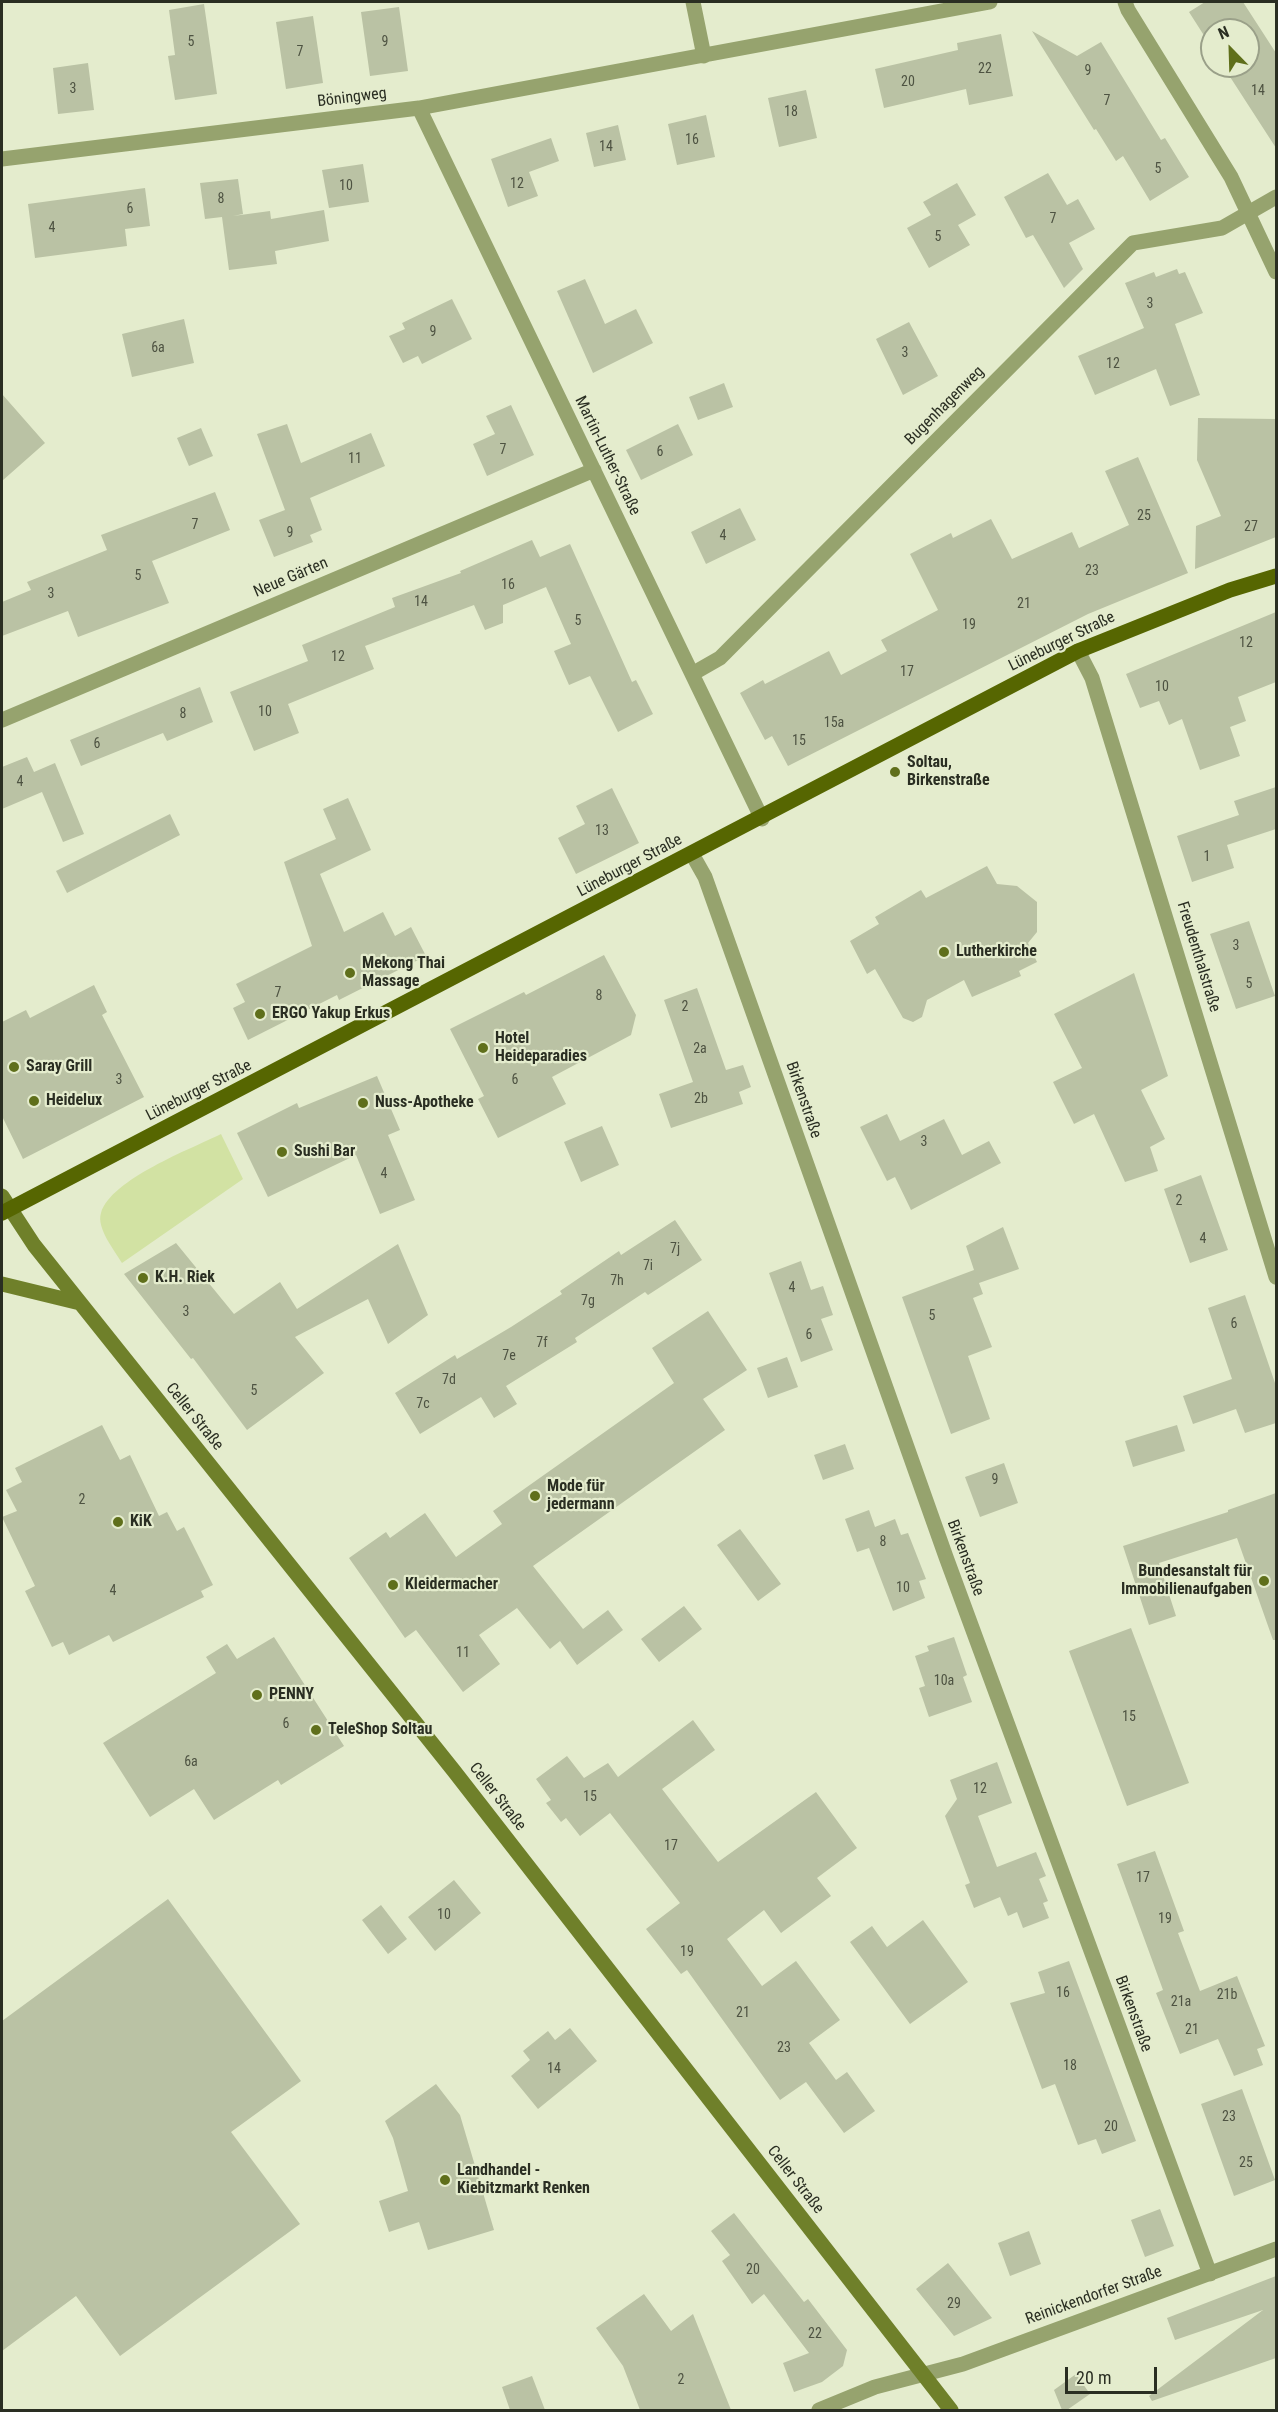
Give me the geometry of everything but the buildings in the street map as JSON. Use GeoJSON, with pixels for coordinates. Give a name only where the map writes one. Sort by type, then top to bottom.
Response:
{"type":"FeatureCollection","features":[{"type":"Feature","properties":{"kind":"main road","name":"Lüneburger Straße"},"geometry":{"type":"LineString","coordinates":[[4,1206],[762,819],[1078,651],[1230,590],[1276,576]]}},
{"type":"Feature","properties":{"kind":"main road","name":"Celler Straße"},"geometry":{"type":"LineString","coordinates":[[4,1206],[454,1771],[951,2410]]}},
{"type":"Feature","properties":{"kind":"main road"},"geometry":{"type":"LineString","coordinates":[[2,1284],[80,1303]]}},
{"type":"Feature","properties":{"kind":"street"},"geometry":{"type":"LineString","coordinates":[[693,2],[704,56]]}},
{"type":"Feature","properties":{"kind":"street","name":"Böningweg"},"geometry":{"type":"LineString","coordinates":[[2,159],[419,108],[990,2]]}},
{"type":"Feature","properties":{"kind":"street"},"geometry":{"type":"LineString","coordinates":[[1125,2],[1232,177],[1276,272]]}},
{"type":"Feature","properties":{"kind":"street","name":"Martin-Luther-Straße"},"geometry":{"type":"LineString","coordinates":[[419,108],[762,819]]}},
{"type":"Feature","properties":{"kind":"street","name":"Bugenhagenweg"},"geometry":{"type":"LineString","coordinates":[[692,674],[720,658],[1132,243],[1222,228],[1276,197]]}},
{"type":"Feature","properties":{"kind":"street","name":"Neue Gärten"},"geometry":{"type":"LineString","coordinates":[[2,720],[594,470]]}},
{"type":"Feature","properties":{"kind":"street","name":"Freudenthalstraße"},"geometry":{"type":"LineString","coordinates":[[1078,651],[1096,689],[1276,1277]]}},
{"type":"Feature","properties":{"kind":"street","name":"Birkenstraße"},"geometry":{"type":"LineString","coordinates":[[692,854],[705,877],[946,1557],[1210,2274]]}},
{"type":"Feature","properties":{"kind":"street","name":"Reinickendorfer Straße"},"geometry":{"type":"LineString","coordinates":[[819,2410],[875,2387],[963,2364],[1276,2248]]}},
{"type":"Feature","properties":{"kind":"green space"},"geometry":{"type":"Polygon","coordinates":[[[221,1134],[243,1179],[122,1263],[101,1225],[101,1213],[108,1200],[135,1177],[221,1134]]]}},
{"type":"Feature","properties":{"kind":"place","name":"Soltau, Birkenstraße"},"geometry":{"type":"Point","coordinates":[895,772]}},
{"type":"Feature","properties":{"kind":"place","name":"Lutherkirche"},"geometry":{"type":"Point","coordinates":[944,952]}},
{"type":"Feature","properties":{"kind":"place","name":"Mekong Thai Massage"},"geometry":{"type":"Point","coordinates":[350,973]}},
{"type":"Feature","properties":{"kind":"place","name":"ERGO Yakup Erkus"},"geometry":{"type":"Point","coordinates":[260,1014]}},
{"type":"Feature","properties":{"kind":"place","name":"Hotel Heideparadies"},"geometry":{"type":"Point","coordinates":[483,1048]}},
{"type":"Feature","properties":{"kind":"place","name":"Saray Grill"},"geometry":{"type":"Point","coordinates":[14,1067]}},
{"type":"Feature","properties":{"kind":"place","name":"Heidelux"},"geometry":{"type":"Point","coordinates":[34,1101]}},
{"type":"Feature","properties":{"kind":"place","name":"Nuss-Apotheke"},"geometry":{"type":"Point","coordinates":[363,1103]}},
{"type":"Feature","properties":{"kind":"place","name":"Sushi Bar"},"geometry":{"type":"Point","coordinates":[282,1152]}},
{"type":"Feature","properties":{"kind":"place","name":"K.H. Riek"},"geometry":{"type":"Point","coordinates":[143,1278]}},
{"type":"Feature","properties":{"kind":"place","name":"Mode für jedermann"},"geometry":{"type":"Point","coordinates":[535,1496]}},
{"type":"Feature","properties":{"kind":"place","name":"KiK"},"geometry":{"type":"Point","coordinates":[118,1522]}},
{"type":"Feature","properties":{"kind":"place","name":"Bundesanstalt für Immobilienaufgaben"},"geometry":{"type":"Point","coordinates":[1264,1581]}},
{"type":"Feature","properties":{"kind":"place","name":"Kleidermacher"},"geometry":{"type":"Point","coordinates":[393,1585]}},
{"type":"Feature","properties":{"kind":"place","name":"PENNY"},"geometry":{"type":"Point","coordinates":[257,1695]}},
{"type":"Feature","properties":{"kind":"place","name":"TeleShop Soltau"},"geometry":{"type":"Point","coordinates":[316,1730]}},
{"type":"Feature","properties":{"kind":"place","name":"Landhandel - Kiebitzmarkt Renken"},"geometry":{"type":"Point","coordinates":[445,2180]}}]}
